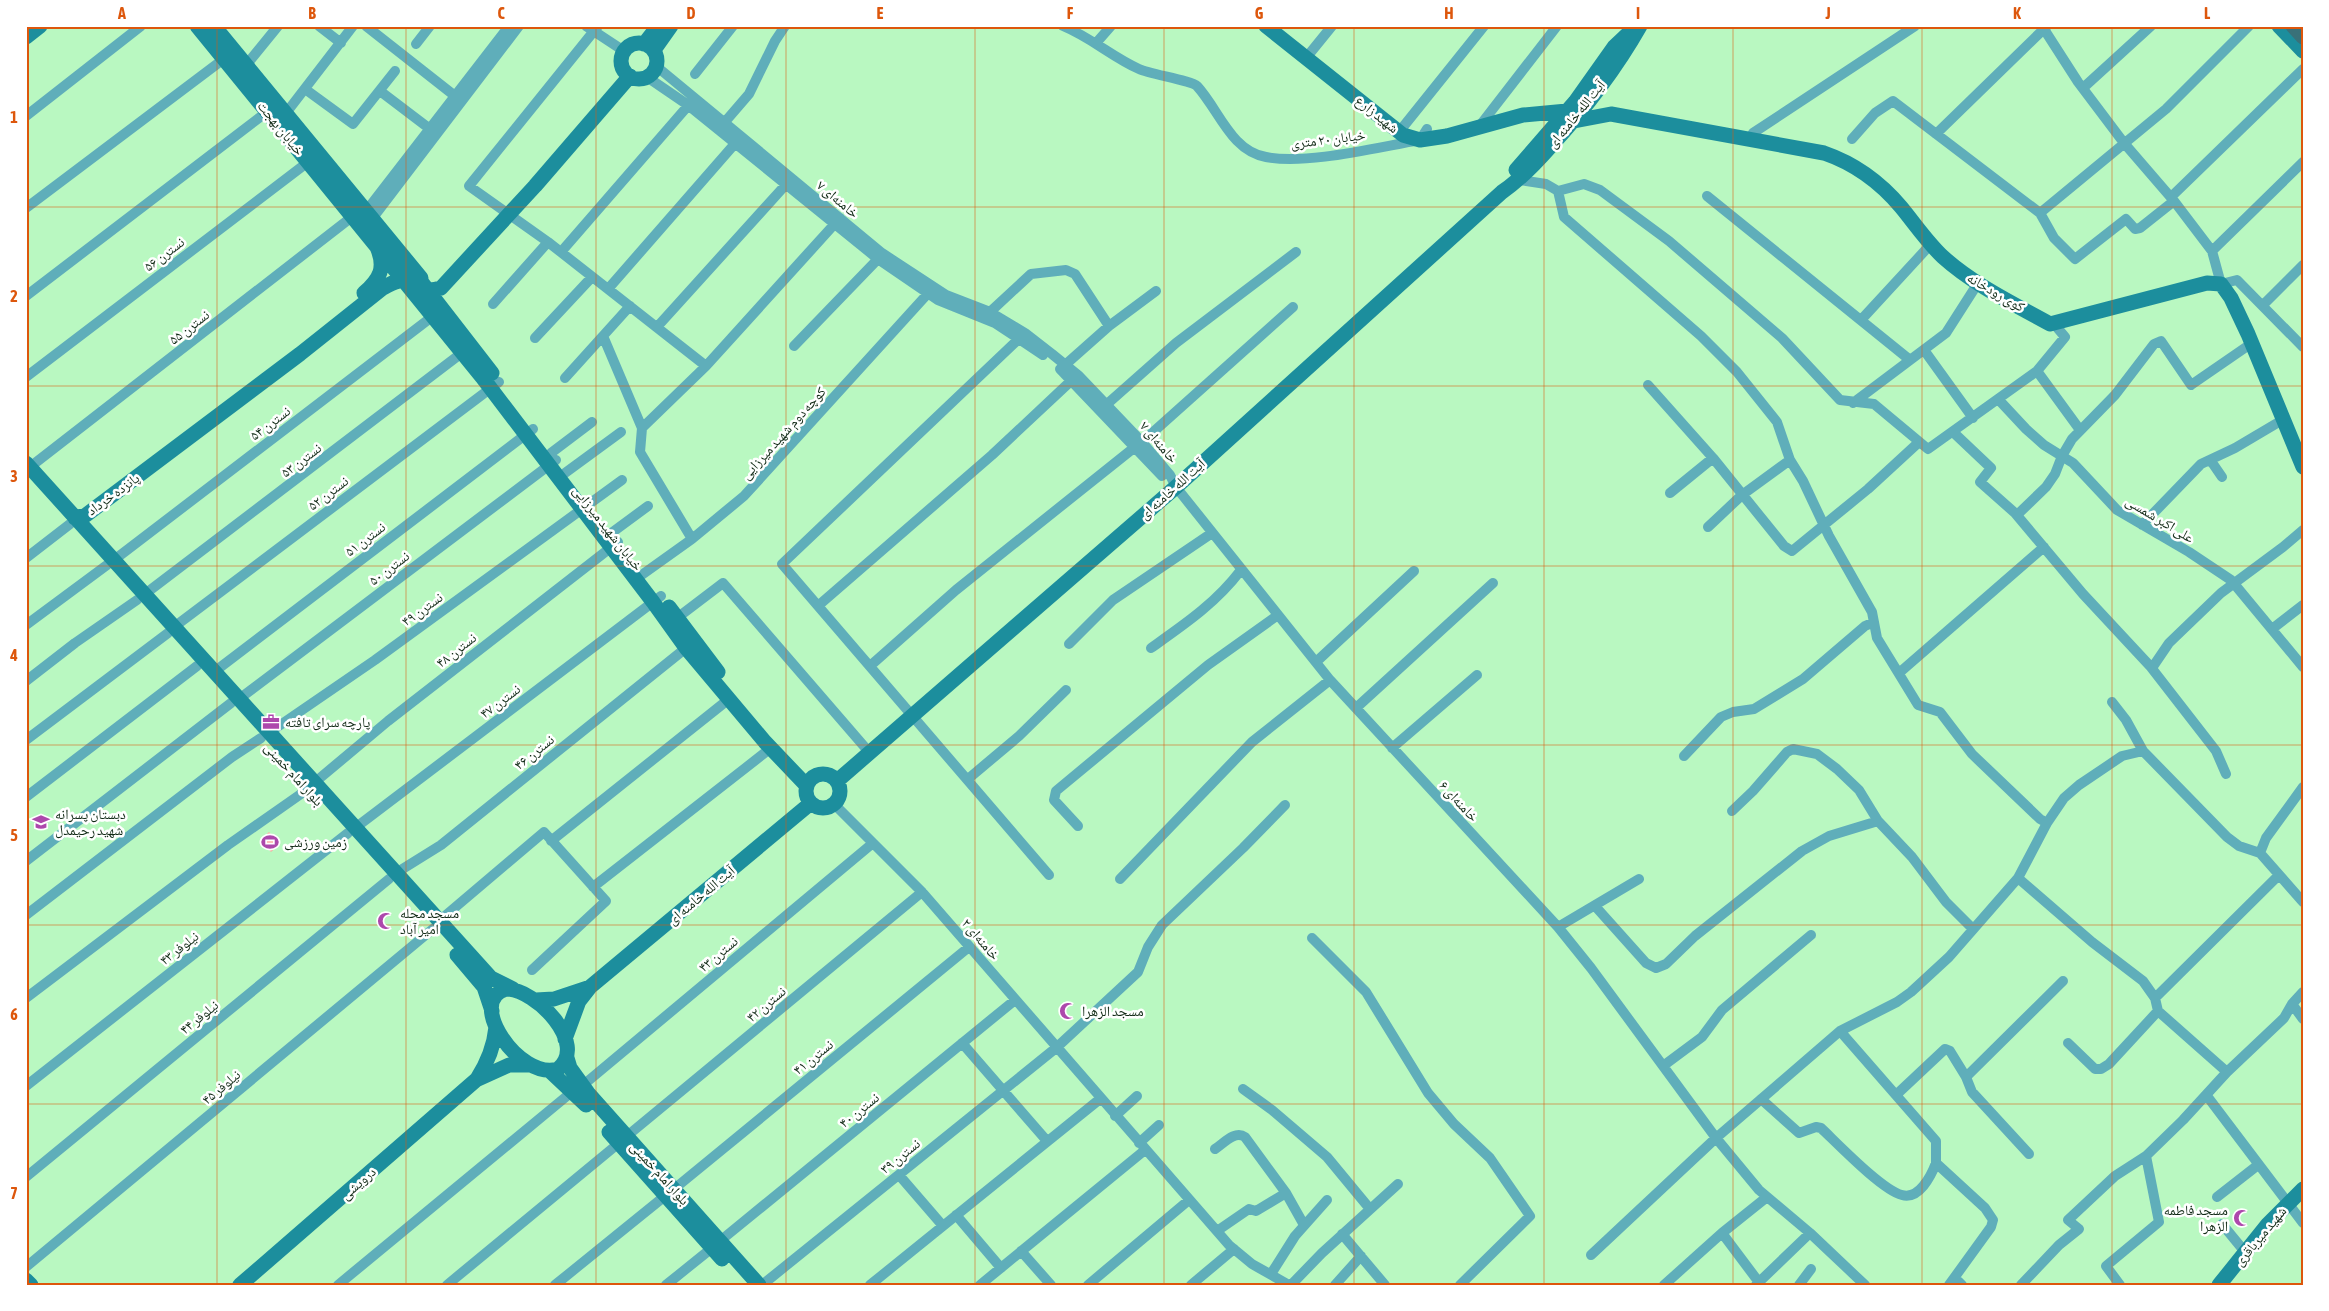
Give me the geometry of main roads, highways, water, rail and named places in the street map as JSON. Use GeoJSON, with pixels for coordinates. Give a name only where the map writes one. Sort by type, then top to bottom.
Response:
{"type":"FeatureCollection","features":[{"type":"Feature","properties":{"kind":"main road"},"geometry":{"type":"LineString","coordinates":[[2293,26],[2303,37]]}},
{"type":"Feature","properties":{"kind":"place","name":"پارچه سرای تافته"},"geometry":{"type":"Point","coordinates":[271,722]}},
{"type":"Feature","properties":{"kind":"place","name":"دبستان پسرانه شهید رحیمدل"},"geometry":{"type":"Point","coordinates":[41,822]}},
{"type":"Feature","properties":{"kind":"place","name":"زمین ورزشی"},"geometry":{"type":"Point","coordinates":[270,842]}},
{"type":"Feature","properties":{"kind":"place","name":"مسجد محله امیر آباد"},"geometry":{"type":"Point","coordinates":[386,921]}},
{"type":"Feature","properties":{"kind":"place","name":"مسجد الزهرا"},"geometry":{"type":"Point","coordinates":[1068,1011]}},
{"type":"Feature","properties":{"kind":"place","name":"مسجد فاطمه الزهرا"},"geometry":{"type":"Point","coordinates":[2242,1218]}}]}
